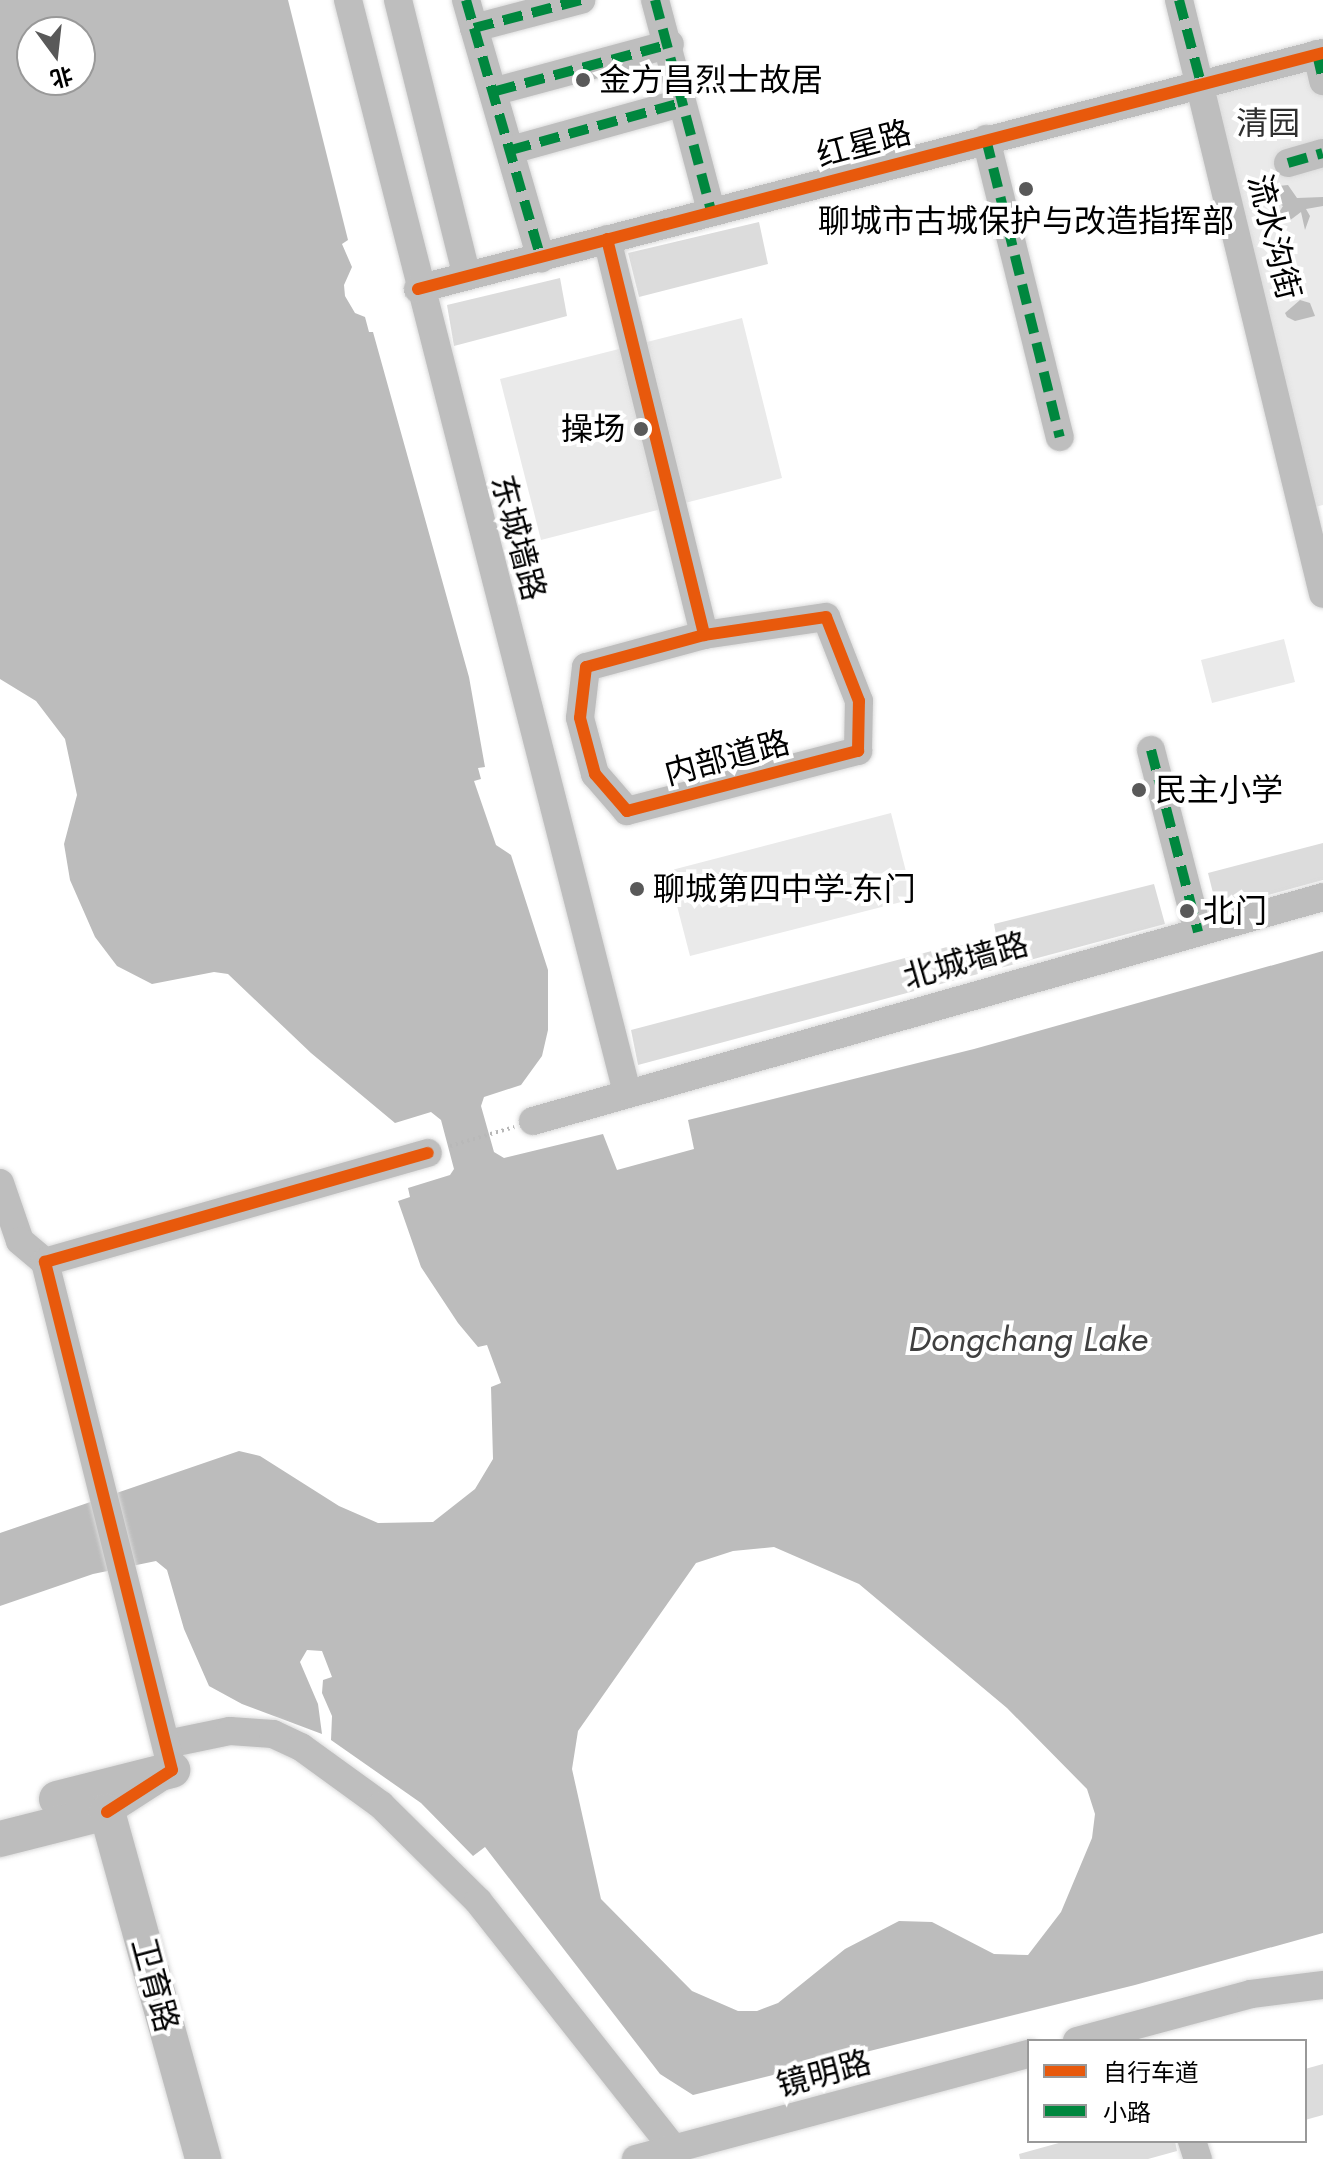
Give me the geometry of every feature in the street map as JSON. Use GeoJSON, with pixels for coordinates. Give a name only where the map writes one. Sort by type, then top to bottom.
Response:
{"type":"FeatureCollection","features":[{"type":"Feature","properties":{"kind":"main road"},"geometry":{"type":"LineString","coordinates":[[0,1814],[169,1757]]}},
{"type":"Feature","properties":{"kind":"main road"},"geometry":{"type":"LineString","coordinates":[[0,1839],[96,1815]]}},
{"type":"Feature","properties":{"kind":"main road","name":"卫育路"},"geometry":{"type":"LineString","coordinates":[[96,1815],[181,2159]]}},
{"type":"Feature","properties":{"kind":"main road","name":"卫育路"},"geometry":{"type":"LineString","coordinates":[[96,1815],[203,2159]]}},
{"type":"Feature","properties":{"kind":"street","name":"东城墙路"},"geometry":{"type":"LineString","coordinates":[[348,0],[418,289],[627,1092]]}},
{"type":"Feature","properties":{"kind":"street"},"geometry":{"type":"LineString","coordinates":[[398,0],[467,276]]}},
{"type":"Feature","properties":{"kind":"street"},"geometry":{"type":"LineString","coordinates":[[466,0],[496,91],[541,258]]}},
{"type":"Feature","properties":{"kind":"street"},"geometry":{"type":"LineString","coordinates":[[474,28],[581,0]]}},
{"type":"Feature","properties":{"kind":"street"},"geometry":{"type":"LineString","coordinates":[[655,0],[670,44],[681,103],[711,211]]}},
{"type":"Feature","properties":{"kind":"street","name":"流水沟街"},"geometry":{"type":"LineString","coordinates":[[1179,0],[1323,594]]}},
{"type":"Feature","properties":{"kind":"street"},"geometry":{"type":"LineString","coordinates":[[496,91],[670,44]]}},
{"type":"Feature","properties":{"kind":"street","name":"红星路"},"geometry":{"type":"LineString","coordinates":[[418,289],[1201,83],[1321,63]]}},
{"type":"Feature","properties":{"kind":"street"},"geometry":{"type":"LineString","coordinates":[[511,150],[681,103]]}},
{"type":"Feature","properties":{"kind":"street"},"geometry":{"type":"LineString","coordinates":[[986,139],[1060,437]]}},
{"type":"Feature","properties":{"kind":"street"},"geometry":{"type":"LineString","coordinates":[[1288,163],[1323,153]]}},
{"type":"Feature","properties":{"kind":"street"},"geometry":{"type":"LineString","coordinates":[[607,239],[704,635]]}},
{"type":"Feature","properties":{"kind":"street","name":"内部道路"},"geometry":{"type":"LineString","coordinates":[[826,617],[859,701],[858,751],[627,811],[595,774],[580,718],[586,667],[704,635],[826,617]]}},
{"type":"Feature","properties":{"kind":"street"},"geometry":{"type":"LineString","coordinates":[[1151,750],[1198,932]]}},
{"type":"Feature","properties":{"kind":"street","name":"北城墙路"},"geometry":{"type":"LineString","coordinates":[[533,1121],[1323,897]]}},
{"type":"Feature","properties":{"kind":"street"},"geometry":{"type":"LineString","coordinates":[[45,1262],[428,1153]]}},
{"type":"Feature","properties":{"kind":"street"},"geometry":{"type":"LineString","coordinates":[[0,1183],[20,1241],[45,1262],[169,1757]]}},
{"type":"Feature","properties":{"kind":"street"},"geometry":{"type":"LineString","coordinates":[[96,1815],[169,1757],[230,1731],[273,1734],[301,1747],[381,1805],[478,1901],[675,2154]]}},
{"type":"Feature","properties":{"kind":"street"},"geometry":{"type":"LineString","coordinates":[[1092,2039],[1161,2030],[1293,1985],[1323,1985]]}},
{"type":"Feature","properties":{"kind":"street","name":"镜明路"},"geometry":{"type":"LineString","coordinates":[[636,2159],[675,2154],[1027,2055]]}},
{"type":"Feature","properties":{"kind":"path"},"geometry":{"type":"LineString","coordinates":[[428,1153],[533,1121]]}},
{"type":"Feature","properties":{"kind":"green space","name":"清园"},"geometry":{"type":"Polygon","coordinates":[[[1323,53],[1323,505],[1306,509],[1201,83],[1323,53]]]}},
{"type":"Feature","properties":{"kind":"green space","name":"操场"},"geometry":{"type":"Polygon","coordinates":[[[742,318],[782,478],[541,540],[500,379],[742,318]]]}},
{"type":"Feature","properties":{"kind":"green space"},"geometry":{"type":"Polygon","coordinates":[[[1284,639],[1295,682],[1212,703],[1201,660],[1284,639]]]}},
{"type":"Feature","properties":{"kind":"green space"},"geometry":{"type":"Polygon","coordinates":[[[891,813],[913,899],[690,956],[668,871],[891,813]]]}},
{"type":"Feature","properties":{"kind":"water","name":"Dongchang Lake"},"geometry":{"type":"Polygon","coordinates":[[[0,0],[288,0],[348,240],[342,244],[352,267],[344,285],[345,296],[355,313],[365,317],[369,332],[373,332],[469,677],[485,767],[478,768],[481,779],[474,781],[496,845],[511,855],[548,970],[548,1030],[542,1056],[521,1085],[484,1097],[481,1106],[494,1152],[504,1158],[603,1134],[617,1170],[694,1149],[688,1120],[974,1049],[1323,951],[1323,1933],[1135,1985],[693,2095],[660,2074],[485,1847],[473,1856],[421,1803],[331,1740],[332,1716],[322,1693],[323,1680],[332,1677],[322,1651],[307,1650],[300,1662],[318,1704],[322,1734],[242,1704],[209,1686],[184,1629],[167,1570],[156,1561],[93,1574],[0,1606],[0,1533],[239,1451],[260,1456],[339,1506],[378,1523],[433,1522],[475,1489],[493,1459],[491,1387],[501,1383],[487,1345],[478,1347],[421,1267],[398,1201],[410,1197],[408,1188],[450,1175],[454,1169],[441,1120],[431,1112],[395,1123],[311,1053],[228,974],[214,972],[152,984],[117,966],[95,937],[70,880],[64,844],[77,795],[65,739],[36,701],[0,679],[0,0]],[[774,1547],[733,1551],[696,1563],[578,1731],[572,1769],[601,1899],[692,1991],[738,2011],[757,2011],[778,2003],[845,1949],[899,1921],[932,1922],[994,1954],[1028,1955],[1061,1912],[1092,1838],[1095,1814],[1087,1789],[1007,1708],[859,1584],[774,1547]]]}},
{"type":"Feature","properties":{"kind":"water"},"geometry":{"type":"Polygon","coordinates":[[[1288,185],[1297,198],[1323,197],[1323,206],[1306,209],[1310,216],[1305,230],[1301,212],[1289,221],[1275,219],[1283,206],[1271,199],[1280,192],[1278,186],[1288,185]]]}},
{"type":"Feature","properties":{"kind":"water"},"geometry":{"type":"Polygon","coordinates":[[[1300,300],[1310,303],[1315,316],[1295,321],[1287,317],[1285,313],[1300,300]]]}},
{"type":"Feature","properties":{"kind":"building"},"geometry":{"type":"Polygon","coordinates":[[[759,222],[768,264],[639,297],[628,253],[759,222]]]}},
{"type":"Feature","properties":{"kind":"building"},"geometry":{"type":"Polygon","coordinates":[[[560,278],[567,316],[454,346],[447,305],[560,278]]]}},
{"type":"Feature","properties":{"kind":"building"},"geometry":{"type":"Polygon","coordinates":[[[1323,843],[1323,880],[1217,909],[1208,873],[1323,843]]]}},
{"type":"Feature","properties":{"kind":"building"},"geometry":{"type":"Polygon","coordinates":[[[1154,884],[1165,924],[638,1065],[631,1030],[947,947],[997,941],[994,924],[1154,884]]]}},
{"type":"Feature","properties":{"kind":"building"},"geometry":{"type":"Polygon","coordinates":[[[1323,2064],[1323,2115],[1307,2119],[1307,2068],[1323,2064]]]}},
{"type":"Feature","properties":{"kind":"building"},"geometry":{"type":"Polygon","coordinates":[[[1059,2143],[1175,2143],[1177,2151],[1148,2159],[1020,2159],[1019,2154],[1059,2143]]]}},
{"type":"Feature","properties":{"kind":"marked path"},"geometry":{"type":"LineString","coordinates":[[466,0],[474,28],[581,0]]}},
{"type":"Feature","properties":{"kind":"marked path"},"geometry":{"type":"LineString","coordinates":[[655,0],[711,211]]}},
{"type":"Feature","properties":{"kind":"marked path"},"geometry":{"type":"LineString","coordinates":[[1179,0],[1201,83]]}},
{"type":"Feature","properties":{"kind":"marked path"},"geometry":{"type":"LineString","coordinates":[[474,28],[541,258]]}},
{"type":"Feature","properties":{"kind":"marked path"},"geometry":{"type":"LineString","coordinates":[[496,91],[670,44]]}},
{"type":"Feature","properties":{"kind":"marked path"},"geometry":{"type":"LineString","coordinates":[[1317,54],[1323,81]]}},
{"type":"Feature","properties":{"kind":"marked path"},"geometry":{"type":"LineString","coordinates":[[511,150],[681,103]]}},
{"type":"Feature","properties":{"kind":"marked path"},"geometry":{"type":"LineString","coordinates":[[986,139],[1060,437]]}},
{"type":"Feature","properties":{"kind":"marked path"},"geometry":{"type":"LineString","coordinates":[[1288,163],[1323,153]]}},
{"type":"Feature","properties":{"kind":"marked path"},"geometry":{"type":"LineString","coordinates":[[1151,750],[1198,932]]}},
{"type":"Feature","properties":{"kind":"cycle path"},"geometry":{"type":"LineString","coordinates":[[418,289],[1323,53]]}},
{"type":"Feature","properties":{"kind":"cycle path"},"geometry":{"type":"LineString","coordinates":[[607,239],[704,635],[586,667],[580,718],[595,774],[627,811],[858,751],[859,701],[826,617],[704,635]]}},
{"type":"Feature","properties":{"kind":"cycle path"},"geometry":{"type":"LineString","coordinates":[[107,1812],[172,1770],[45,1262],[428,1153]]}},
{"type":"Feature","properties":{"kind":"place","name":"金方昌烈士故居"},"geometry":{"type":"Point","coordinates":[583,80]}},
{"type":"Feature","properties":{"kind":"place","name":"聊城市古城保护与改造指挥部"},"geometry":{"type":"Point","coordinates":[1026,189]}},
{"type":"Feature","properties":{"kind":"place","name":"操场"},"geometry":{"type":"Point","coordinates":[641,429]}},
{"type":"Feature","properties":{"kind":"place","name":"民主小学"},"geometry":{"type":"Point","coordinates":[1139,790]}},
{"type":"Feature","properties":{"kind":"place","name":"聊城第四中学-东门"},"geometry":{"type":"Point","coordinates":[637,889]}},
{"type":"Feature","properties":{"kind":"place","name":"北门"},"geometry":{"type":"Point","coordinates":[1187,911]}}]}
